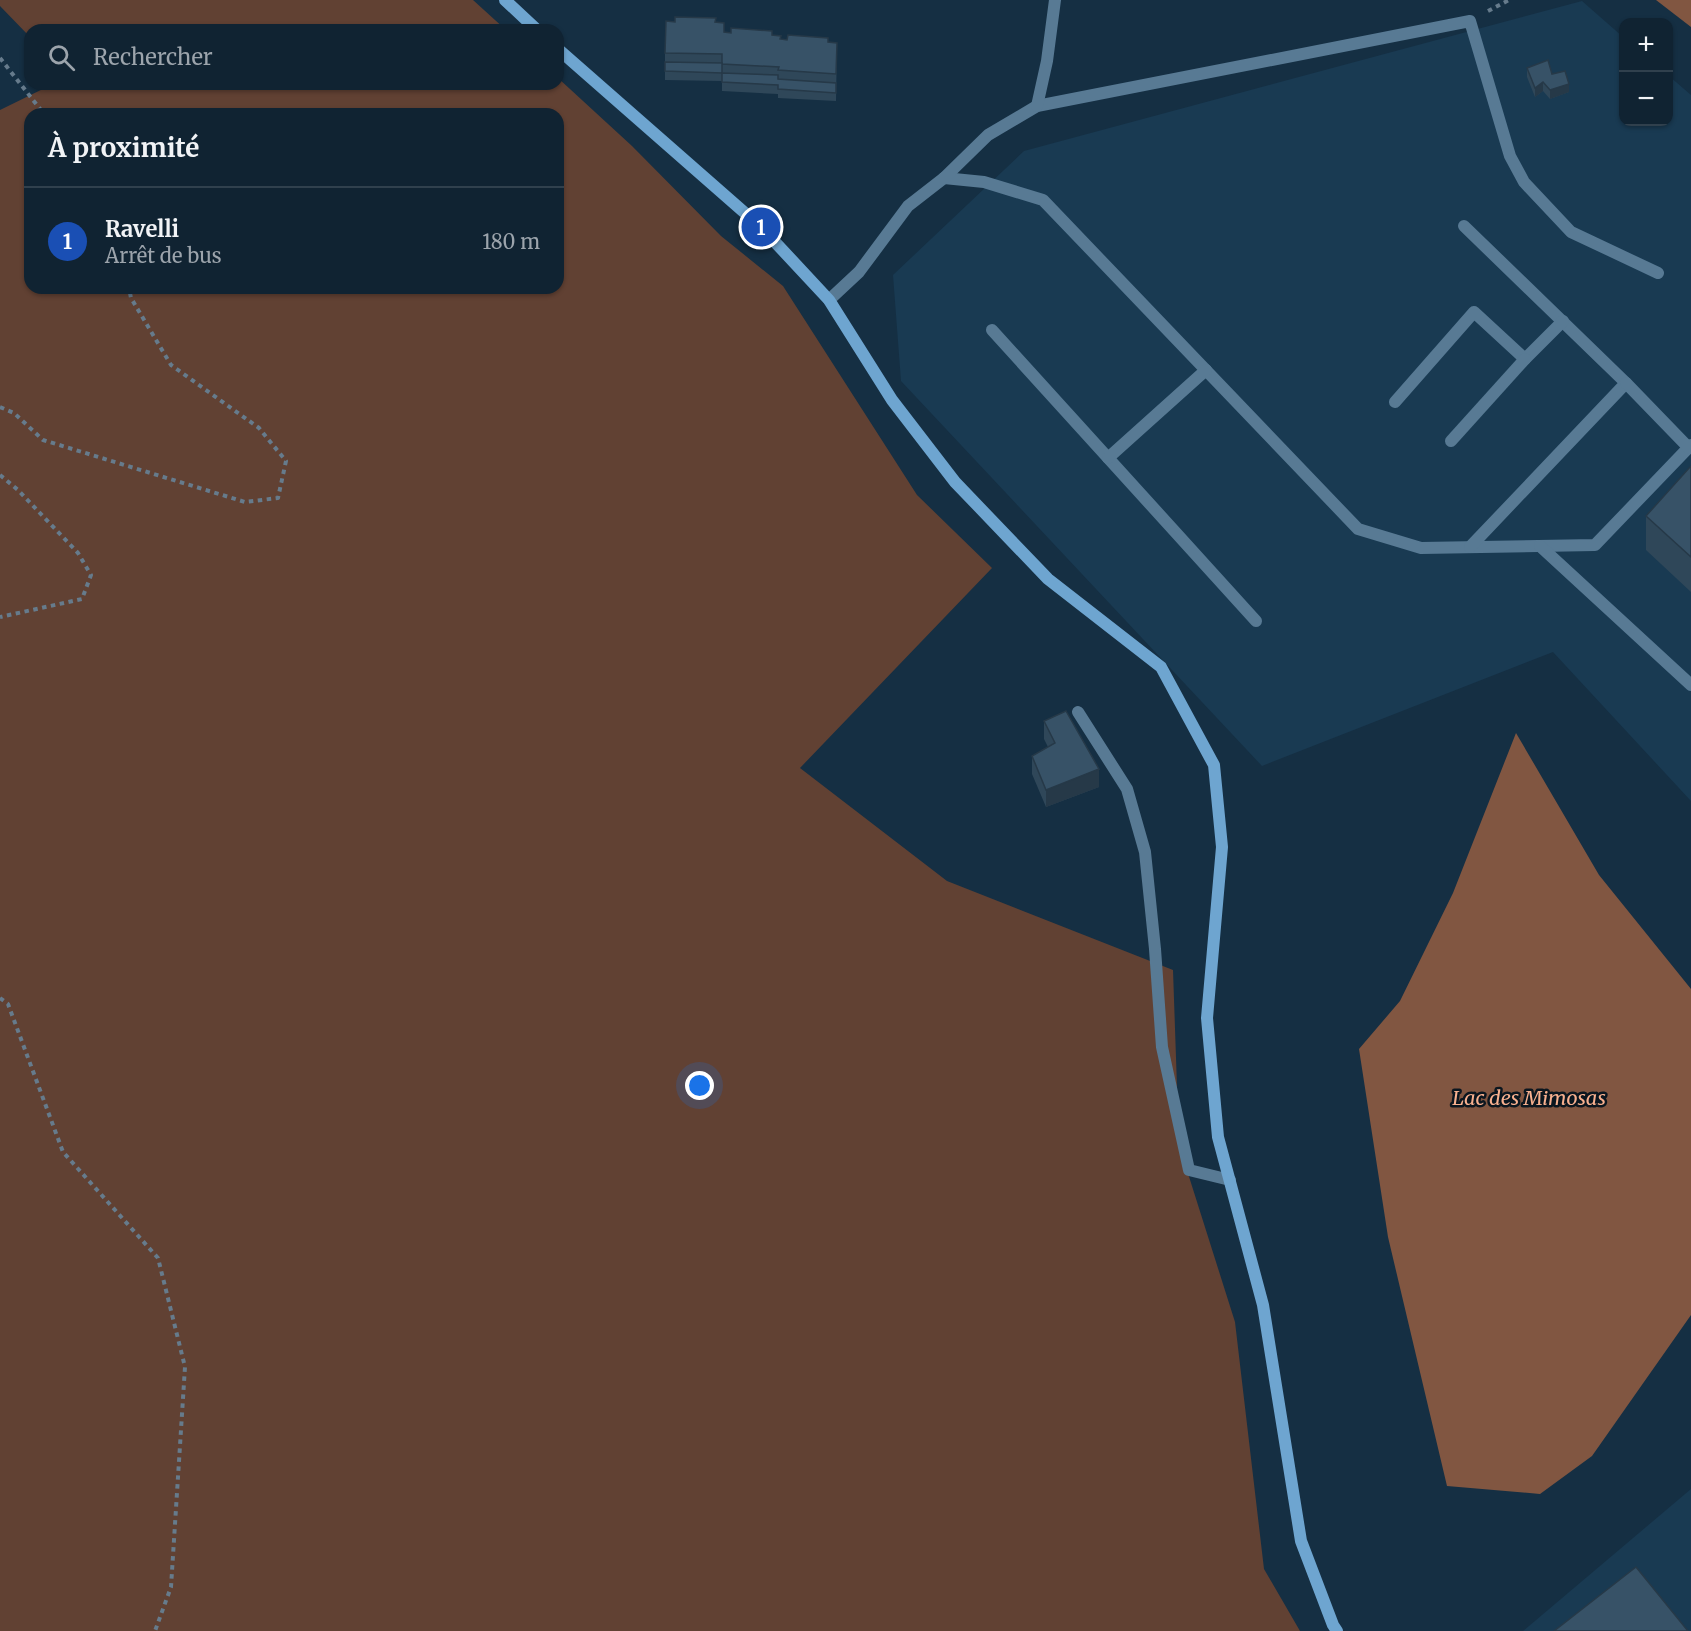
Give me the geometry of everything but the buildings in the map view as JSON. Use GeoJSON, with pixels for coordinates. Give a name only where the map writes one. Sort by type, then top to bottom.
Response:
{"type":"FeatureCollection","features":[{"type":"Feature","properties":{"kind":"main road"},"geometry":{"type":"LineString","coordinates":[[505,0],[531,24]]}},
{"type":"Feature","properties":{"kind":"main road"},"geometry":{"type":"LineString","coordinates":[[564,54],[761,227],[830,300],[892,400],[955,482],[1048,579],[1161,668],[1214,765],[1222,847],[1207,1018],[1218,1137],[1263,1305],[1301,1541],[1337,1631]]}},
{"type":"Feature","properties":{"kind":"street"},"geometry":{"type":"LineString","coordinates":[[1037,106],[1047,61],[1055,0]]}},
{"type":"Feature","properties":{"kind":"street"},"geometry":{"type":"LineString","coordinates":[[830,300],[860,272],[908,206],[944,178],[988,135],[1037,106],[1470,21],[1510,156],[1524,182],[1571,232],[1658,273]]}},
{"type":"Feature","properties":{"kind":"street"},"geometry":{"type":"LineString","coordinates":[[944,178],[984,182],[1043,200],[1358,529],[1421,548],[1595,545],[1690,446],[1464,226]]}},
{"type":"Feature","properties":{"kind":"street"},"geometry":{"type":"LineString","coordinates":[[1395,402],[1474,312],[1525,359]]}},
{"type":"Feature","properties":{"kind":"street"},"geometry":{"type":"LineString","coordinates":[[1451,441],[1525,359],[1563,321]]}},
{"type":"Feature","properties":{"kind":"street"},"geometry":{"type":"LineString","coordinates":[[992,330],[1256,621]]}},
{"type":"Feature","properties":{"kind":"street"},"geometry":{"type":"LineString","coordinates":[[1108,458],[1206,370]]}},
{"type":"Feature","properties":{"kind":"street"},"geometry":{"type":"LineString","coordinates":[[1470,547],[1626,382]]}},
{"type":"Feature","properties":{"kind":"street"},"geometry":{"type":"LineString","coordinates":[[1540,546],[1691,685]]}},
{"type":"Feature","properties":{"kind":"street"},"geometry":{"type":"LineString","coordinates":[[1078,712],[1127,789],[1145,852],[1162,1047],[1189,1170],[1230,1180]]}},
{"type":"Feature","properties":{"kind":"path"},"geometry":{"type":"LineString","coordinates":[[0,58],[24,89]]}},
{"type":"Feature","properties":{"kind":"path"},"geometry":{"type":"LineString","coordinates":[[25,90],[39,108]]}},
{"type":"Feature","properties":{"kind":"path"},"geometry":{"type":"LineString","coordinates":[[0,407],[14,413],[44,440],[245,502],[278,498],[286,461],[259,428],[171,365],[130,294]]}},
{"type":"Feature","properties":{"kind":"path"},"geometry":{"type":"LineString","coordinates":[[0,475],[18,490],[78,553],[91,575],[82,598],[0,617]]}},
{"type":"Feature","properties":{"kind":"path"},"geometry":{"type":"LineString","coordinates":[[0,998],[9,1004],[63,1152],[158,1258],[185,1367],[171,1587],[155,1631]]}},
{"type":"Feature","properties":{"kind":"shaded area"},"geometry":{"type":"Polygon","coordinates":[[[0,0],[473,0],[499,24],[24,24],[24,31],[0,6],[0,0]]]}},
{"type":"Feature","properties":{"kind":"shaded area"},"geometry":{"type":"Polygon","coordinates":[[[1582,1],[1619,33],[1619,126],[1673,126],[1673,79],[1691,95],[1691,801],[1553,652],[1262,766],[901,381],[893,275],[1024,151],[1582,1]]]}},
{"type":"Feature","properties":{"kind":"shaded area"},"geometry":{"type":"Polygon","coordinates":[[[564,84],[632,146],[721,236],[783,286],[917,495],[992,568],[800,768],[947,881],[1173,970],[1179,1145],[1235,1322],[1264,1569],[1300,1631],[0,1631],[0,110],[41,90],[564,90],[564,84]]]}},
{"type":"Feature","properties":{"kind":"shaded area"},"geometry":{"type":"Polygon","coordinates":[[[1691,1489],[1691,1631],[1523,1631],[1691,1489]]]}},
{"type":"Feature","properties":{"kind":"water"},"geometry":{"type":"Polygon","coordinates":[[[1656,0],[1691,0],[1691,27],[1656,0]]]}},
{"type":"Feature","properties":{"kind":"water","name":"Lac des Mimosas"},"geometry":{"type":"Polygon","coordinates":[[[1516,733],[1599,875],[1691,989],[1691,1315],[1592,1456],[1540,1494],[1447,1486],[1388,1237],[1359,1049],[1400,1001],[1453,893],[1516,733]]]}},
{"type":"Feature","properties":{"kind":"place","name":"Ravelli"},"geometry":{"type":"Point","coordinates":[761,227]}}]}
